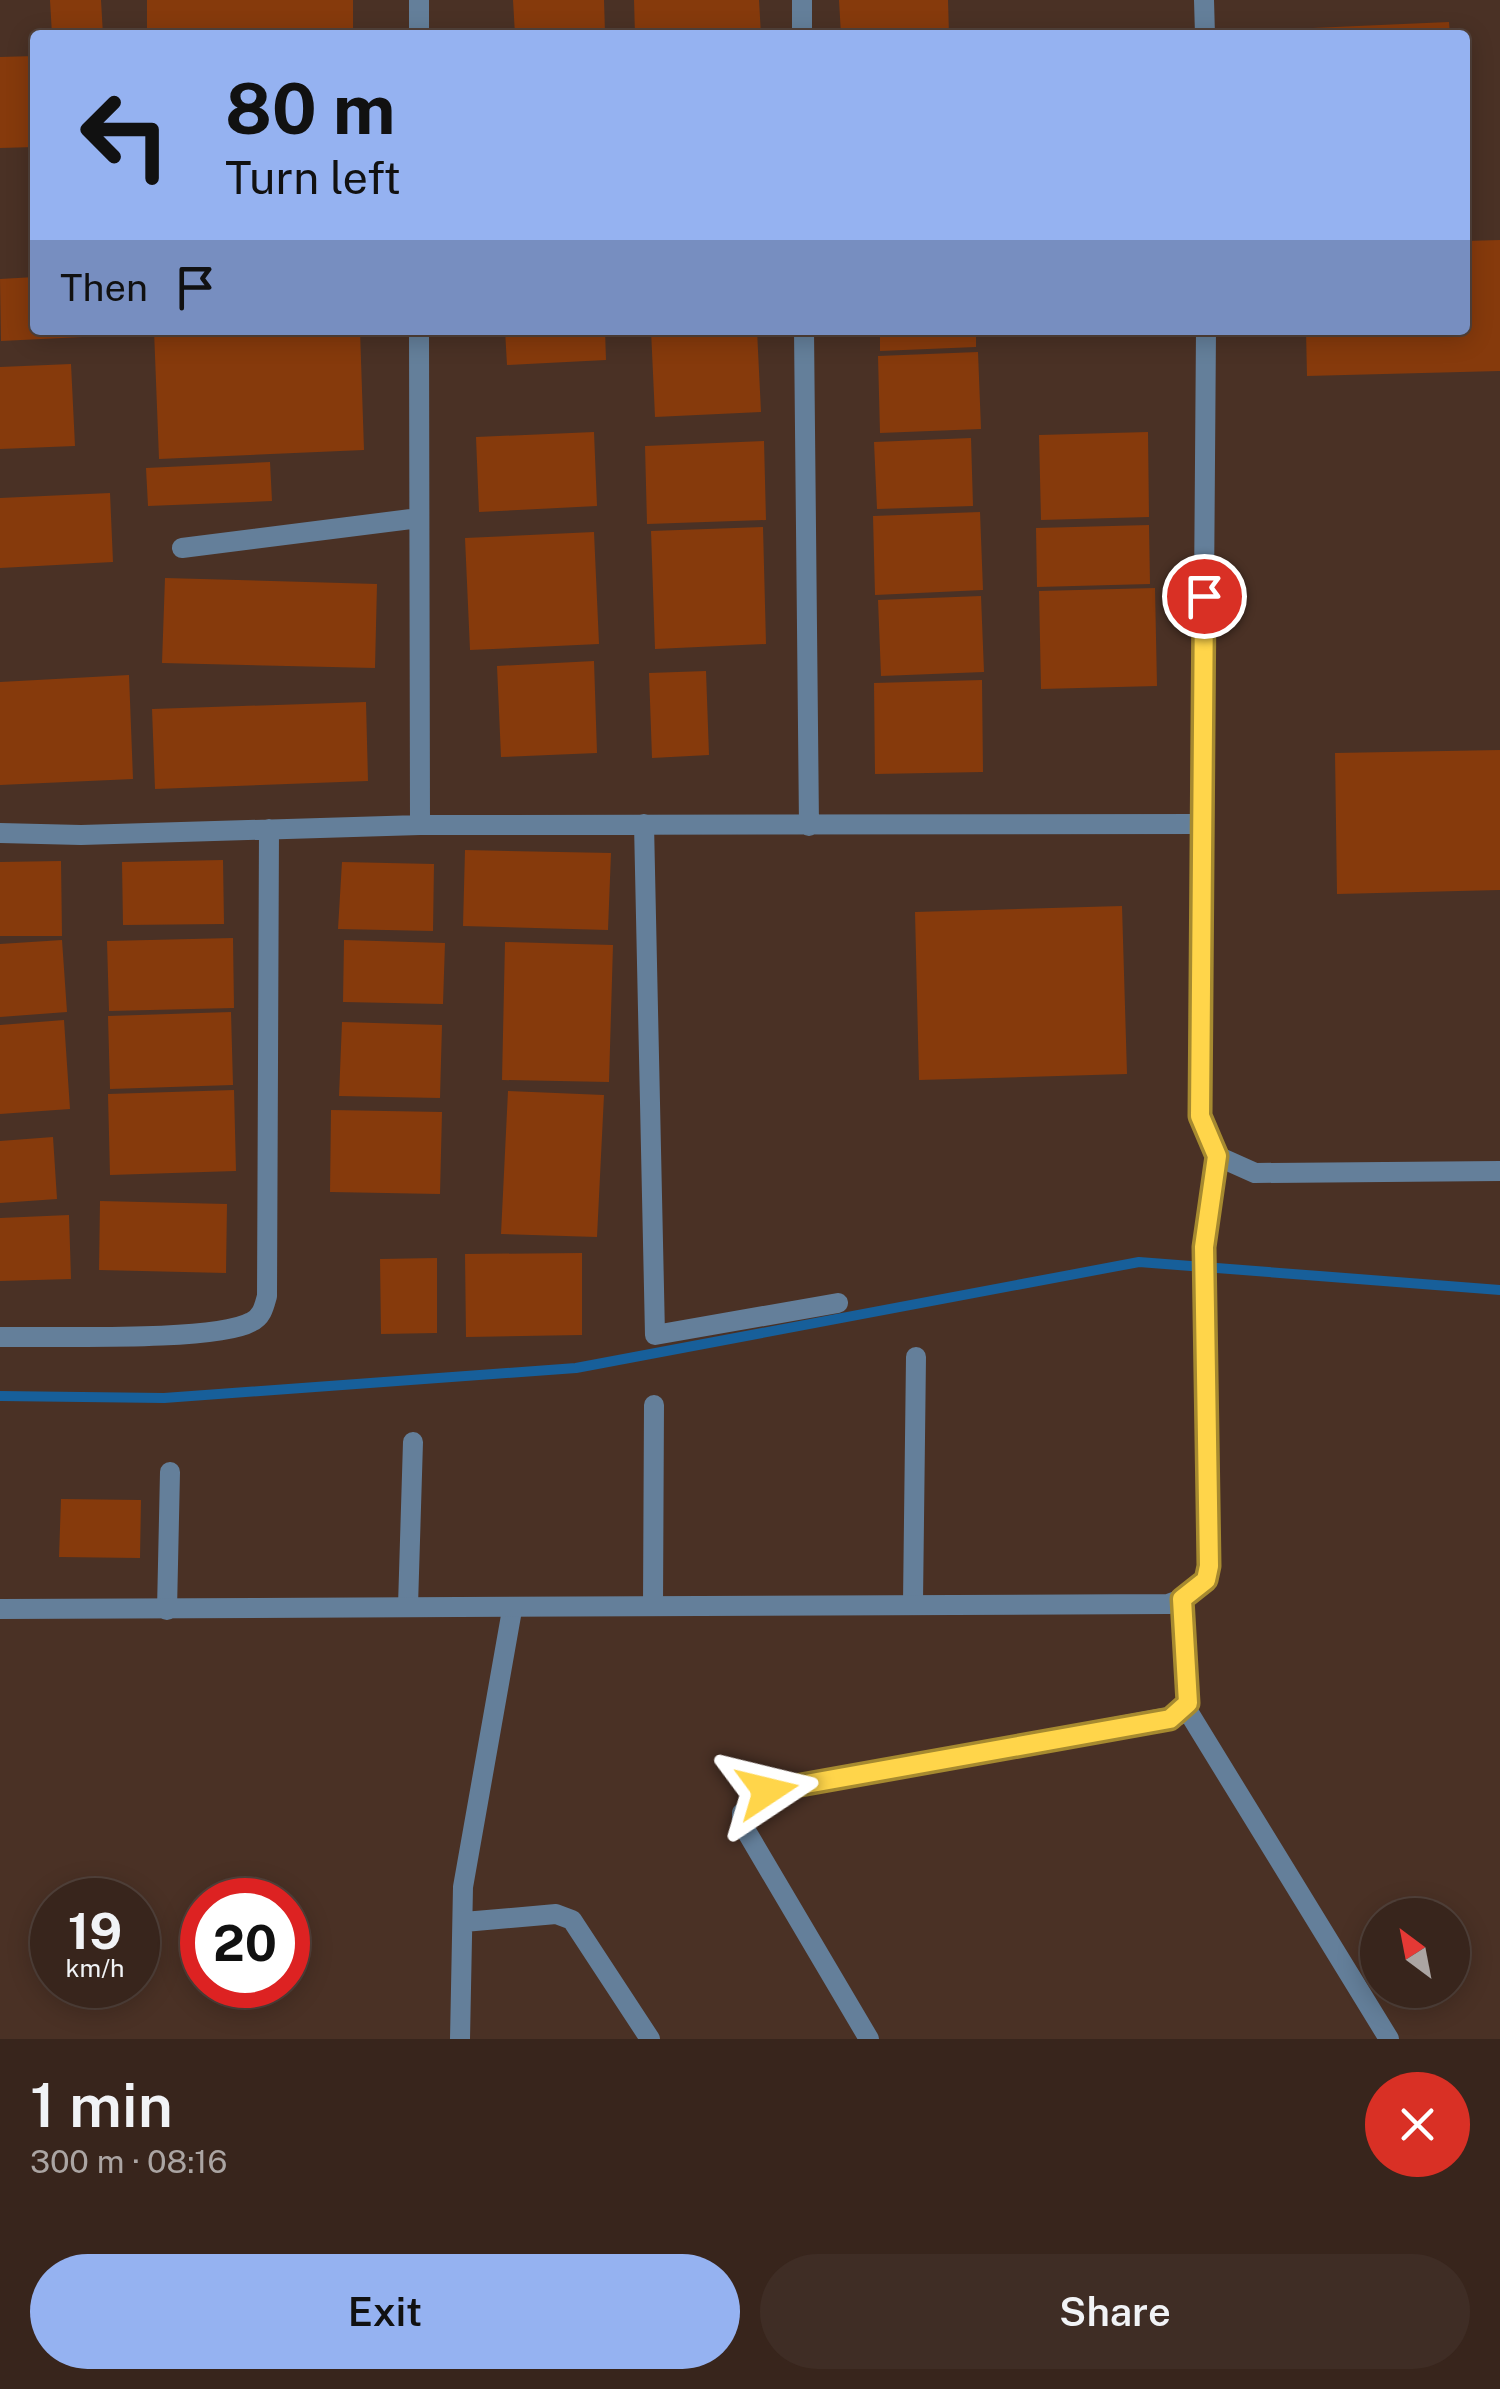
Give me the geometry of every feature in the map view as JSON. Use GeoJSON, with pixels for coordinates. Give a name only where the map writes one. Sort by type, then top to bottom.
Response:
{"type":"FeatureCollection","features":[{"type":"Feature","properties":{"kind":"street"},"geometry":{"type":"LineString","coordinates":[[419,0],[419,30]]}},
{"type":"Feature","properties":{"kind":"street"},"geometry":{"type":"LineString","coordinates":[[802,0],[802,30]]}},
{"type":"Feature","properties":{"kind":"street"},"geometry":{"type":"LineString","coordinates":[[1204,0],[1205,30]]}},
{"type":"Feature","properties":{"kind":"street"},"geometry":{"type":"LineString","coordinates":[[419,335],[420,824]]}},
{"type":"Feature","properties":{"kind":"street"},"geometry":{"type":"LineString","coordinates":[[804,335],[808,826]]}},
{"type":"Feature","properties":{"kind":"street"},"geometry":{"type":"LineString","coordinates":[[0,1609],[408,1606],[512,1610],[912,1602],[1146,1608],[1182,1599],[1206,1580],[1209,1566],[1204,1247],[1217,1156],[1200,1116],[1206,335]]}},
{"type":"Feature","properties":{"kind":"street"},"geometry":{"type":"LineString","coordinates":[[182,548],[420,518]]}},
{"type":"Feature","properties":{"kind":"street"},"geometry":{"type":"LineString","coordinates":[[0,832],[420,824],[1202,824]]}},
{"type":"Feature","properties":{"kind":"street"},"geometry":{"type":"LineString","coordinates":[[644,824],[654,1335],[838,1303]]}},
{"type":"Feature","properties":{"kind":"street"},"geometry":{"type":"LineString","coordinates":[[0,1337],[174,1334],[246,1325],[260,1316],[267,1296],[268,829]]}},
{"type":"Feature","properties":{"kind":"street"},"geometry":{"type":"LineString","coordinates":[[1217,1156],[1236,1168],[1272,1174],[1500,1170]]}},
{"type":"Feature","properties":{"kind":"street"},"geometry":{"type":"LineString","coordinates":[[912,1602],[916,1357]]}},
{"type":"Feature","properties":{"kind":"street"},"geometry":{"type":"LineString","coordinates":[[652,1605],[654,1406]]}},
{"type":"Feature","properties":{"kind":"street"},"geometry":{"type":"LineString","coordinates":[[408,1606],[413,1442]]}},
{"type":"Feature","properties":{"kind":"street"},"geometry":{"type":"LineString","coordinates":[[166,1610],[170,1472]]}},
{"type":"Feature","properties":{"kind":"street"},"geometry":{"type":"LineString","coordinates":[[1182,1599],[1186,1708],[1390,2039]]}},
{"type":"Feature","properties":{"kind":"street"},"geometry":{"type":"LineString","coordinates":[[460,2039],[463,1887],[512,1610]]}},
{"type":"Feature","properties":{"kind":"street"},"geometry":{"type":"LineString","coordinates":[[869,2039],[742,1824],[742,1813],[756,1797],[767,1791],[1170,1719],[1186,1708]]}},
{"type":"Feature","properties":{"kind":"street"},"geometry":{"type":"LineString","coordinates":[[464,1922],[556,1914],[572,1920],[650,2039]]}},
{"type":"Feature","properties":{"kind":"building"},"geometry":{"type":"Polygon","coordinates":[[[50,0],[101,0],[103,30],[52,30],[50,0]]]}},
{"type":"Feature","properties":{"kind":"building"},"geometry":{"type":"Polygon","coordinates":[[[147,0],[353,0],[353,30],[147,30],[147,0]]]}},
{"type":"Feature","properties":{"kind":"building"},"geometry":{"type":"Polygon","coordinates":[[[513,0],[604,0],[605,30],[515,30],[513,0]]]}},
{"type":"Feature","properties":{"kind":"building"},"geometry":{"type":"Polygon","coordinates":[[[634,0],[759,0],[761,30],[635,30],[634,0]]]}},
{"type":"Feature","properties":{"kind":"building"},"geometry":{"type":"Polygon","coordinates":[[[839,0],[948,0],[949,30],[841,30],[839,0]]]}},
{"type":"Feature","properties":{"kind":"building"},"geometry":{"type":"Polygon","coordinates":[[[1449,22],[1450,30],[1312,30],[1449,22]]]}},
{"type":"Feature","properties":{"kind":"building"},"geometry":{"type":"Polygon","coordinates":[[[30,56],[30,147],[0,148],[0,57],[30,56]]]}},
{"type":"Feature","properties":{"kind":"building"},"geometry":{"type":"Polygon","coordinates":[[[1500,240],[1500,371],[1307,376],[1306,335],[1470,335],[1470,241],[1500,240]]]}},
{"type":"Feature","properties":{"kind":"building"},"geometry":{"type":"Polygon","coordinates":[[[30,277],[30,335],[103,336],[1,341],[0,279],[30,277]]]}},
{"type":"Feature","properties":{"kind":"building"},"geometry":{"type":"Polygon","coordinates":[[[154,335],[360,335],[364,450],[159,459],[154,335]]]}},
{"type":"Feature","properties":{"kind":"building"},"geometry":{"type":"Polygon","coordinates":[[[505,335],[605,335],[606,360],[507,365],[505,335]]]}},
{"type":"Feature","properties":{"kind":"building"},"geometry":{"type":"Polygon","coordinates":[[[651,335],[757,335],[761,412],[655,417],[651,335]]]}},
{"type":"Feature","properties":{"kind":"building"},"geometry":{"type":"Polygon","coordinates":[[[880,335],[976,335],[976,347],[880,351],[880,335]]]}},
{"type":"Feature","properties":{"kind":"building"},"geometry":{"type":"Polygon","coordinates":[[[978,352],[981,429],[880,433],[878,356],[978,352]]]}},
{"type":"Feature","properties":{"kind":"building"},"geometry":{"type":"Polygon","coordinates":[[[71,364],[75,446],[0,449],[0,367],[71,364]]]}},
{"type":"Feature","properties":{"kind":"building"},"geometry":{"type":"Polygon","coordinates":[[[594,432],[597,506],[479,512],[476,437],[594,432]]]}},
{"type":"Feature","properties":{"kind":"building"},"geometry":{"type":"Polygon","coordinates":[[[1148,432],[1149,517],[1041,520],[1039,435],[1148,432]]]}},
{"type":"Feature","properties":{"kind":"building"},"geometry":{"type":"Polygon","coordinates":[[[971,438],[973,506],[877,509],[874,442],[971,438]]]}},
{"type":"Feature","properties":{"kind":"building"},"geometry":{"type":"Polygon","coordinates":[[[764,441],[766,520],[647,524],[645,446],[764,441]]]}},
{"type":"Feature","properties":{"kind":"building"},"geometry":{"type":"Polygon","coordinates":[[[270,462],[272,501],[148,506],[146,468],[270,462]]]}},
{"type":"Feature","properties":{"kind":"building"},"geometry":{"type":"Polygon","coordinates":[[[110,493],[113,562],[0,568],[0,498],[110,493]]]}},
{"type":"Feature","properties":{"kind":"building"},"geometry":{"type":"Polygon","coordinates":[[[980,512],[983,590],[875,595],[873,516],[980,512]]]}},
{"type":"Feature","properties":{"kind":"building"},"geometry":{"type":"Polygon","coordinates":[[[1149,525],[1150,584],[1037,587],[1036,528],[1149,525]]]}},
{"type":"Feature","properties":{"kind":"building"},"geometry":{"type":"Polygon","coordinates":[[[763,527],[766,644],[655,649],[651,531],[763,527]]]}},
{"type":"Feature","properties":{"kind":"building"},"geometry":{"type":"Polygon","coordinates":[[[594,532],[599,644],[470,650],[465,538],[594,532]]]}},
{"type":"Feature","properties":{"kind":"building"},"geometry":{"type":"Polygon","coordinates":[[[165,578],[377,584],[375,668],[162,663],[165,578]]]}},
{"type":"Feature","properties":{"kind":"building"},"geometry":{"type":"Polygon","coordinates":[[[1155,588],[1157,686],[1041,689],[1039,591],[1155,588]]]}},
{"type":"Feature","properties":{"kind":"building"},"geometry":{"type":"Polygon","coordinates":[[[981,596],[984,672],[881,676],[878,600],[981,596]]]}},
{"type":"Feature","properties":{"kind":"building"},"geometry":{"type":"Polygon","coordinates":[[[594,661],[597,753],[501,757],[497,666],[594,661]]]}},
{"type":"Feature","properties":{"kind":"building"},"geometry":{"type":"Polygon","coordinates":[[[706,671],[709,755],[652,758],[649,673],[706,671]]]}},
{"type":"Feature","properties":{"kind":"building"},"geometry":{"type":"Polygon","coordinates":[[[129,675],[133,779],[0,785],[0,682],[129,675]]]}},
{"type":"Feature","properties":{"kind":"building"},"geometry":{"type":"Polygon","coordinates":[[[982,680],[983,772],[875,774],[874,683],[982,680]]]}},
{"type":"Feature","properties":{"kind":"building"},"geometry":{"type":"Polygon","coordinates":[[[366,702],[368,781],[155,789],[152,709],[366,702]]]}},
{"type":"Feature","properties":{"kind":"building"},"geometry":{"type":"Polygon","coordinates":[[[1500,750],[1500,890],[1337,894],[1335,753],[1500,750]]]}},
{"type":"Feature","properties":{"kind":"building"},"geometry":{"type":"Polygon","coordinates":[[[465,850],[611,853],[608,930],[463,926],[465,850]]]}},
{"type":"Feature","properties":{"kind":"building"},"geometry":{"type":"Polygon","coordinates":[[[223,860],[224,924],[123,925],[122,862],[223,860]]]}},
{"type":"Feature","properties":{"kind":"building"},"geometry":{"type":"Polygon","coordinates":[[[61,861],[62,936],[0,936],[0,862],[61,861]]]}},
{"type":"Feature","properties":{"kind":"building"},"geometry":{"type":"Polygon","coordinates":[[[342,862],[434,864],[433,931],[338,929],[342,862]]]}},
{"type":"Feature","properties":{"kind":"building"},"geometry":{"type":"Polygon","coordinates":[[[1122,906],[1127,1074],[919,1080],[915,912],[1122,906]]]}},
{"type":"Feature","properties":{"kind":"building"},"geometry":{"type":"Polygon","coordinates":[[[233,938],[234,1008],[109,1011],[107,941],[233,938]]]}},
{"type":"Feature","properties":{"kind":"building"},"geometry":{"type":"Polygon","coordinates":[[[62,940],[67,1012],[0,1017],[0,944],[62,940]]]}},
{"type":"Feature","properties":{"kind":"building"},"geometry":{"type":"Polygon","coordinates":[[[344,940],[445,943],[443,1004],[343,1002],[344,940]]]}},
{"type":"Feature","properties":{"kind":"building"},"geometry":{"type":"Polygon","coordinates":[[[505,942],[613,945],[609,1082],[502,1080],[505,942]]]}},
{"type":"Feature","properties":{"kind":"building"},"geometry":{"type":"Polygon","coordinates":[[[231,1012],[233,1085],[110,1089],[108,1016],[231,1012]]]}},
{"type":"Feature","properties":{"kind":"building"},"geometry":{"type":"Polygon","coordinates":[[[64,1020],[70,1109],[0,1114],[0,1025],[64,1020]]]}},
{"type":"Feature","properties":{"kind":"building"},"geometry":{"type":"Polygon","coordinates":[[[342,1022],[442,1025],[440,1098],[339,1096],[342,1022]]]}},
{"type":"Feature","properties":{"kind":"building"},"geometry":{"type":"Polygon","coordinates":[[[234,1090],[236,1171],[110,1175],[108,1094],[234,1090]]]}},
{"type":"Feature","properties":{"kind":"building"},"geometry":{"type":"Polygon","coordinates":[[[508,1091],[604,1095],[597,1237],[501,1234],[508,1091]]]}},
{"type":"Feature","properties":{"kind":"building"},"geometry":{"type":"Polygon","coordinates":[[[331,1110],[442,1112],[440,1194],[330,1192],[331,1110]]]}},
{"type":"Feature","properties":{"kind":"building"},"geometry":{"type":"Polygon","coordinates":[[[53,1137],[57,1199],[0,1203],[0,1141],[53,1137]]]}},
{"type":"Feature","properties":{"kind":"building"},"geometry":{"type":"Polygon","coordinates":[[[100,1201],[227,1204],[226,1273],[99,1270],[100,1201]]]}},
{"type":"Feature","properties":{"kind":"building"},"geometry":{"type":"Polygon","coordinates":[[[69,1215],[71,1279],[0,1281],[0,1218],[69,1215]]]}},
{"type":"Feature","properties":{"kind":"building"},"geometry":{"type":"Polygon","coordinates":[[[582,1253],[582,1335],[466,1337],[465,1254],[582,1253]]]}},
{"type":"Feature","properties":{"kind":"building"},"geometry":{"type":"Polygon","coordinates":[[[437,1258],[437,1333],[381,1334],[380,1259],[437,1258]]]}},
{"type":"Feature","properties":{"kind":"building"},"geometry":{"type":"Polygon","coordinates":[[[61,1499],[141,1500],[140,1558],[59,1557],[61,1499]]]}},
{"type":"Feature","properties":{"kind":"waterway"},"geometry":{"type":"LineString","coordinates":[[0,1396],[164,1398],[576,1368],[1139,1262],[1500,1290]]}},
{"type":"Feature","properties":{"kind":"route"},"geometry":{"type":"LineString","coordinates":[[767,1791],[1170,1719],[1188,1703],[1182,1599],[1196,1592],[1206,1580],[1209,1566],[1204,1247],[1217,1156],[1205,1136],[1200,1116],[1204,596]]}}]}
